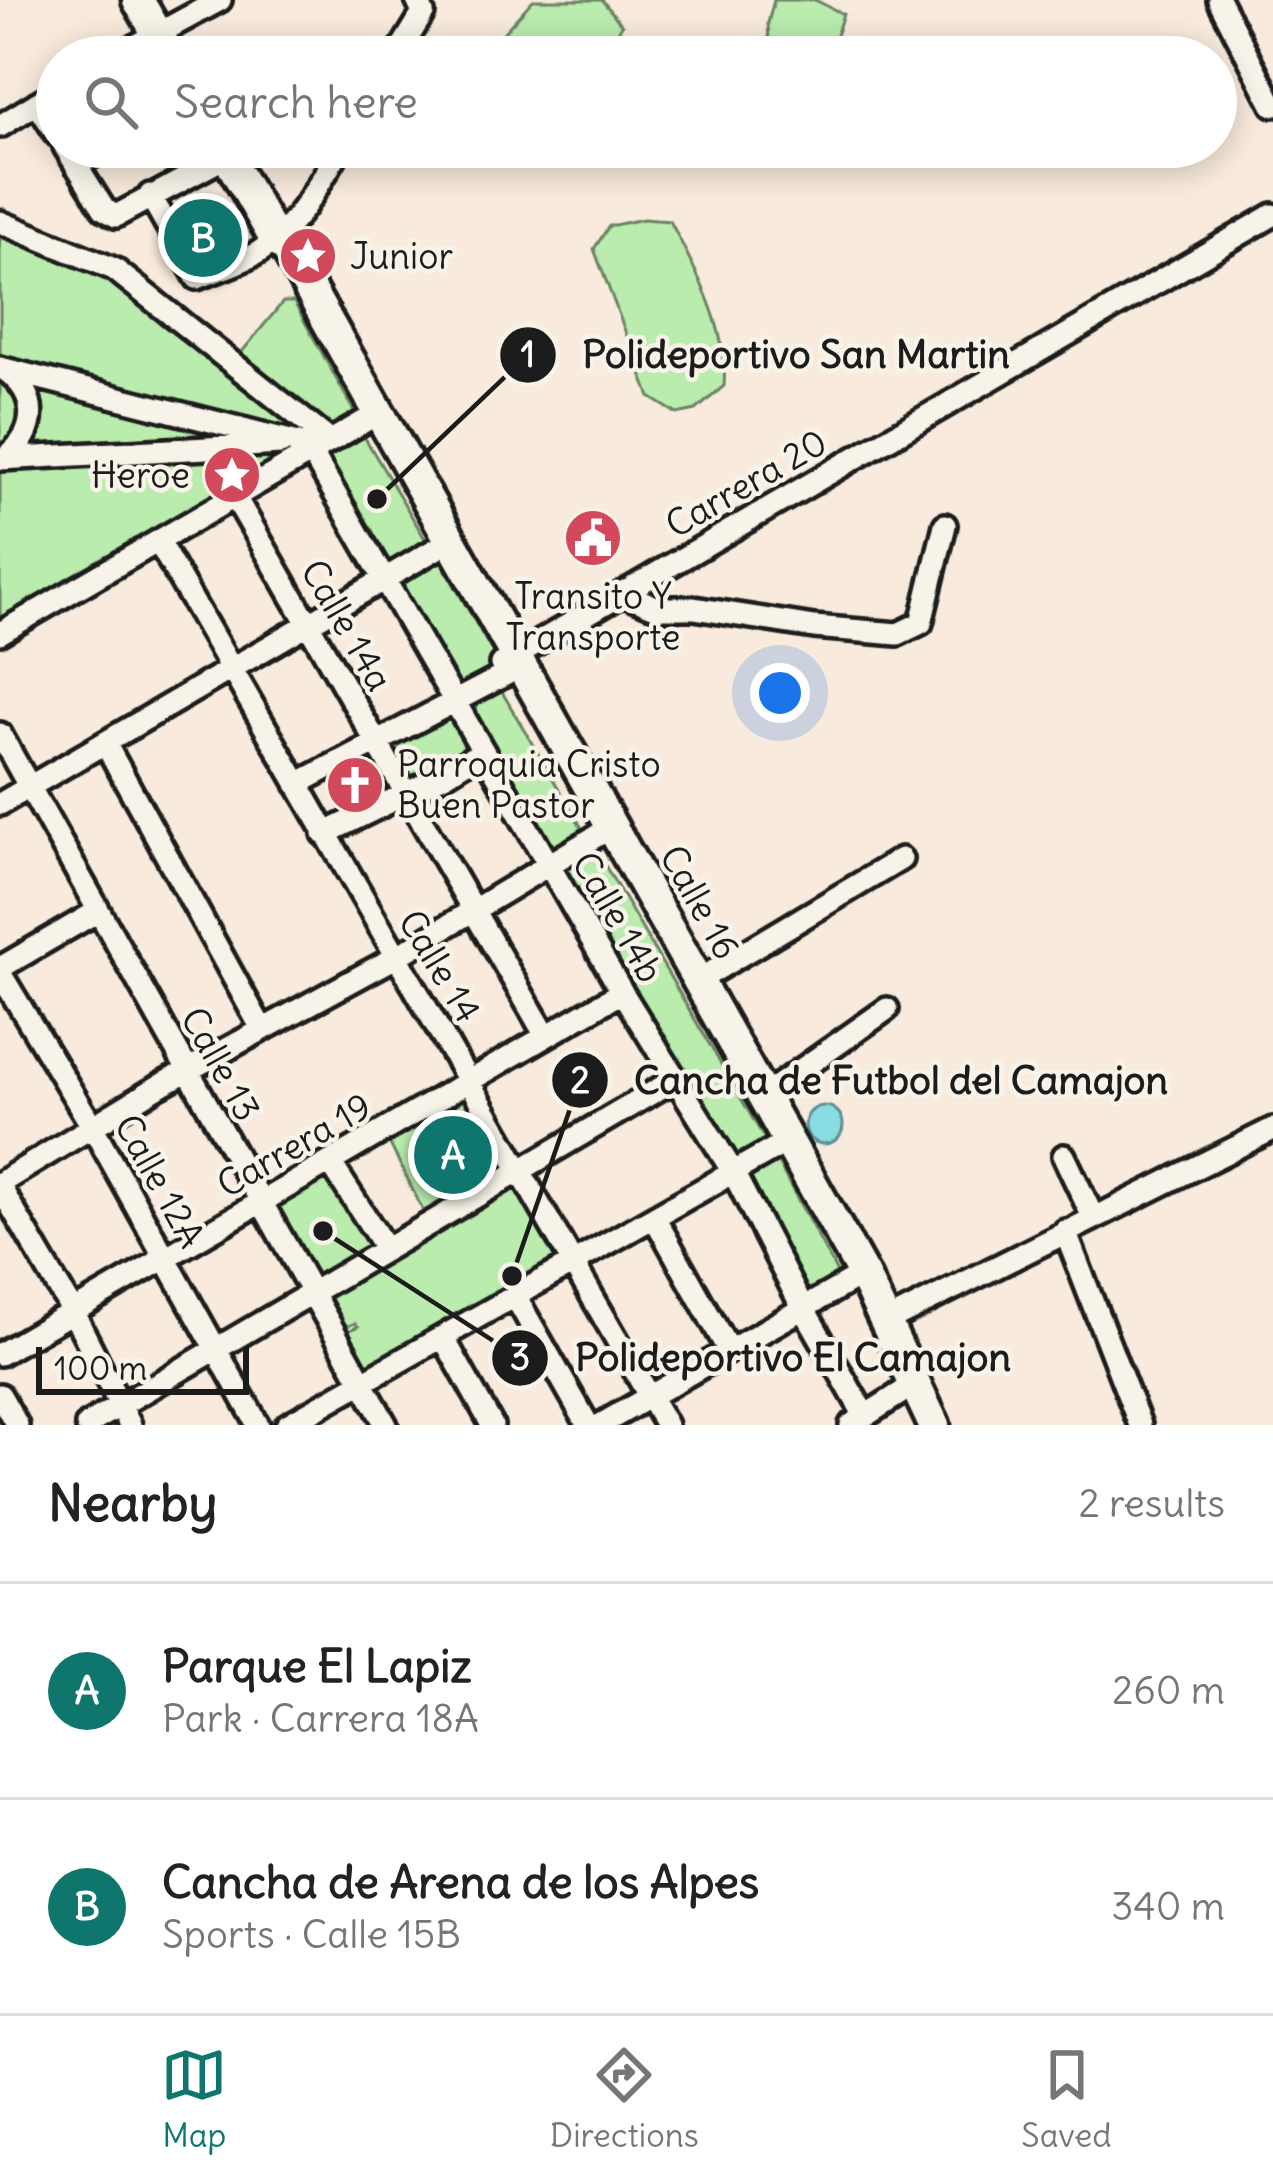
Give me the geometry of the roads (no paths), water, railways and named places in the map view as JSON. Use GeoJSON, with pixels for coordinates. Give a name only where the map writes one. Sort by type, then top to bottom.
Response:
{"type":"FeatureCollection","features":[{"type":"Feature","properties":{"kind":"highway"},"geometry":{"type":"LineString","coordinates":[[139,0],[159,36]]}},
{"type":"Feature","properties":{"kind":"highway","name":"Calle 16"},"geometry":{"type":"LineString","coordinates":[[235,168],[275,239],[287,249],[436,549],[512,665]]}},
{"type":"Feature","properties":{"kind":"highway","name":"Calle 16"},"geometry":{"type":"LineString","coordinates":[[370,418],[764,1096],[907,1389],[934,1425]]}},
{"type":"Feature","properties":{"kind":"highway","name":"Calle 16"},"geometry":{"type":"LineString","coordinates":[[607,831],[774,1149],[886,1322],[914,1425]]}},
{"type":"Feature","properties":{"kind":"street"},"geometry":{"type":"LineString","coordinates":[[175,36],[220,0]]}},
{"type":"Feature","properties":{"kind":"street"},"geometry":{"type":"LineString","coordinates":[[409,36],[423,13],[417,0]]}},
{"type":"Feature","properties":{"kind":"street"},"geometry":{"type":"LineString","coordinates":[[1219,0],[1273,105]]}},
{"type":"Feature","properties":{"kind":"street"},"geometry":{"type":"LineString","coordinates":[[0,126],[36,104]]}},
{"type":"Feature","properties":{"kind":"street"},"geometry":{"type":"LineString","coordinates":[[79,168],[112,215],[196,168]]}},
{"type":"Feature","properties":{"kind":"street"},"geometry":{"type":"LineString","coordinates":[[150,195],[197,278],[256,254],[275,239],[299,216],[328,168]]}},
{"type":"Feature","properties":{"kind":"street","name":"Carrera 20"},"geometry":{"type":"LineString","coordinates":[[297,784],[455,704],[622,592],[1273,214]]}},
{"type":"Feature","properties":{"kind":"street"},"geometry":{"type":"LineString","coordinates":[[0,222],[114,268],[317,446]]}},
{"type":"Feature","properties":{"kind":"street"},"geometry":{"type":"LineString","coordinates":[[2,369],[317,446]]}},
{"type":"Feature","properties":{"kind":"street"},"geometry":{"type":"LineString","coordinates":[[2,369],[17,379],[32,406],[27,435],[3,458]]}},
{"type":"Feature","properties":{"kind":"street"},"geometry":{"type":"LineString","coordinates":[[179,448],[189,424],[183,412]]}},
{"type":"Feature","properties":{"kind":"street"},"geometry":{"type":"LineString","coordinates":[[0,633],[370,418]]}},
{"type":"Feature","properties":{"kind":"street"},"geometry":{"type":"LineString","coordinates":[[3,458],[317,446]]}},
{"type":"Feature","properties":{"kind":"street","name":"Calle 14b"},"geometry":{"type":"LineString","coordinates":[[317,446],[455,704],[674,1080],[733,1172],[858,1420]]}},
{"type":"Feature","properties":{"kind":"street","name":"Calle 14a"},"geometry":{"type":"LineString","coordinates":[[235,496],[546,1036]]}},
{"type":"Feature","properties":{"kind":"street"},"geometry":{"type":"LineString","coordinates":[[622,592],[658,608],[694,608],[814,627],[898,634],[921,623],[945,525]]}},
{"type":"Feature","properties":{"kind":"street","name":"Calle 14"},"geometry":{"type":"LineString","coordinates":[[158,541],[666,1425]]}},
{"type":"Feature","properties":{"kind":"street"},"geometry":{"type":"LineString","coordinates":[[0,804],[436,549]]}},
{"type":"Feature","properties":{"kind":"street","name":"Calle 13"},"geometry":{"type":"LineString","coordinates":[[0,734],[386,1425]]}},
{"type":"Feature","properties":{"kind":"street"},"geometry":{"type":"LineString","coordinates":[[105,743],[262,1029]]}},
{"type":"Feature","properties":{"kind":"street"},"geometry":{"type":"LineString","coordinates":[[324,834],[483,751]]}},
{"type":"Feature","properties":{"kind":"street"},"geometry":{"type":"LineString","coordinates":[[125,1416],[73,1312],[0,1185],[186,1071],[473,912],[607,831]]}},
{"type":"Feature","properties":{"kind":"street"},"geometry":{"type":"LineString","coordinates":[[699,980],[901,859]]}},
{"type":"Feature","properties":{"kind":"street"},"geometry":{"type":"LineString","coordinates":[[0,970],[98,911]]}},
{"type":"Feature","properties":{"kind":"street","name":"Calle 12A"},"geometry":{"type":"LineString","coordinates":[[0,970],[258,1425]]}},
{"type":"Feature","properties":{"kind":"street","name":"Carrera 19"},"geometry":{"type":"LineString","coordinates":[[0,1354],[622,992]]}},
{"type":"Feature","properties":{"kind":"street"},"geometry":{"type":"LineString","coordinates":[[764,1096],[887,1009]]}},
{"type":"Feature","properties":{"kind":"street"},"geometry":{"type":"LineString","coordinates":[[87,1425],[125,1416],[217,1349],[674,1080]]}},
{"type":"Feature","properties":{"kind":"street"},"geometry":{"type":"LineString","coordinates":[[886,1322],[1273,1129]]}},
{"type":"Feature","properties":{"kind":"street"},"geometry":{"type":"LineString","coordinates":[[286,1425],[774,1149]]}},
{"type":"Feature","properties":{"kind":"street"},"geometry":{"type":"LineString","coordinates":[[1064,1156],[1094,1217]]}},
{"type":"Feature","properties":{"kind":"street"},"geometry":{"type":"LineString","coordinates":[[330,1162],[386,1250]]}},
{"type":"Feature","properties":{"kind":"street"},"geometry":{"type":"LineString","coordinates":[[654,1217],[729,1351]]}},
{"type":"Feature","properties":{"kind":"street"},"geometry":{"type":"LineString","coordinates":[[1065,1231],[1140,1425]]}},
{"type":"Feature","properties":{"kind":"street"},"geometry":{"type":"LineString","coordinates":[[600,1425],[855,1278]]}},
{"type":"Feature","properties":{"kind":"street"},"geometry":{"type":"LineString","coordinates":[[514,1296],[588,1425]]}},
{"type":"Feature","properties":{"kind":"street"},"geometry":{"type":"LineString","coordinates":[[443,1337],[492,1425]]}},
{"type":"Feature","properties":{"kind":"street"},"geometry":{"type":"LineString","coordinates":[[858,1420],[907,1389]]}},
{"type":"Feature","properties":{"kind":"street"},"geometry":{"type":"LineString","coordinates":[[0,1396],[17,1425]]}},
{"type":"Feature","properties":{"kind":"water"},"geometry":{"type":"Polygon","coordinates":[[[824,1106],[837,1112],[843,1125],[837,1138],[824,1144],[811,1138],[805,1125],[811,1112],[824,1106]]]}},
{"type":"Feature","properties":{"kind":"place","name":"Cancha de Arena de los Alpes"},"geometry":{"type":"Point","coordinates":[203,238]}},
{"type":"Feature","properties":{"kind":"place","name":"Junior"},"geometry":{"type":"Point","coordinates":[308,256]}},
{"type":"Feature","properties":{"kind":"place","name":"Heroe"},"geometry":{"type":"Point","coordinates":[232,475]}},
{"type":"Feature","properties":{"kind":"place","name":"Polideportivo San Martin"},"geometry":{"type":"Point","coordinates":[377,499]}},
{"type":"Feature","properties":{"kind":"place","name":"Transito Y Transporte"},"geometry":{"type":"Point","coordinates":[593,538]}},
{"type":"Feature","properties":{"kind":"place","name":"Parroquia Cristo Buen Pastor"},"geometry":{"type":"Point","coordinates":[355,785]}},
{"type":"Feature","properties":{"kind":"place","name":"Parque El Lapiz"},"geometry":{"type":"Point","coordinates":[453,1155]}},
{"type":"Feature","properties":{"kind":"place","name":"Polideportivo El Camajon"},"geometry":{"type":"Point","coordinates":[323,1231]}},
{"type":"Feature","properties":{"kind":"place","name":"Cancha de Futbol del Camajon"},"geometry":{"type":"Point","coordinates":[512,1276]}}]}
